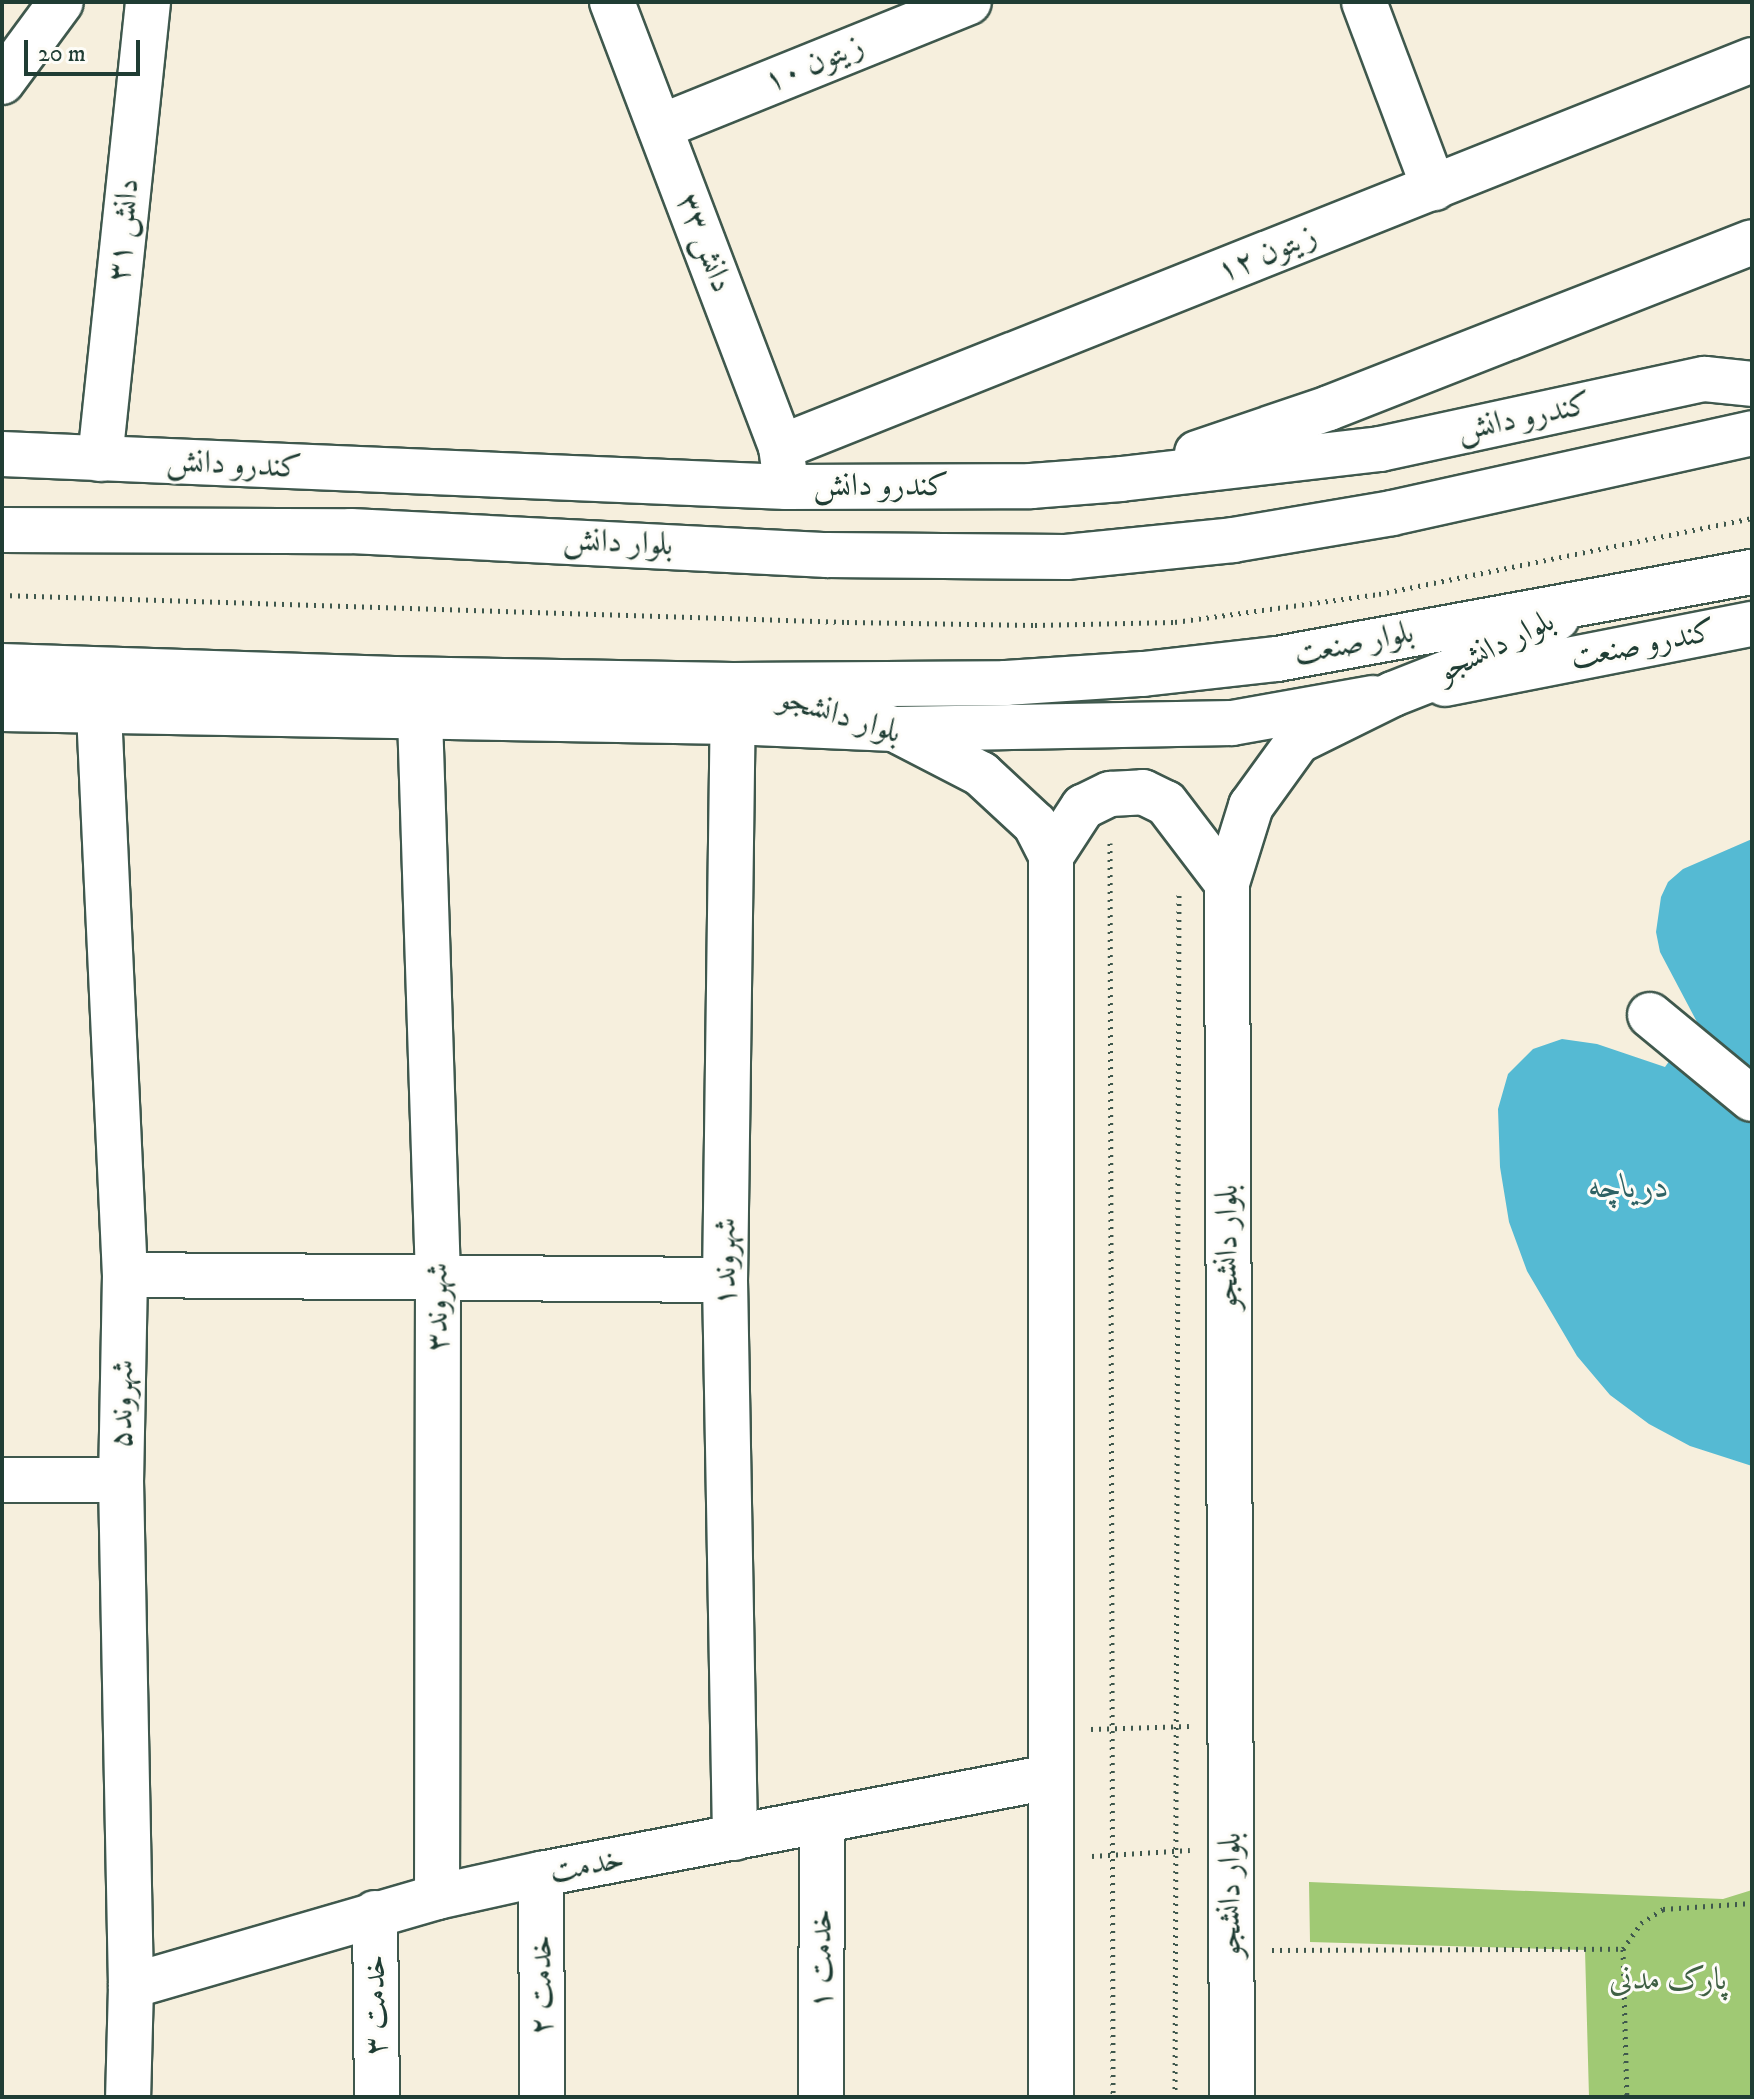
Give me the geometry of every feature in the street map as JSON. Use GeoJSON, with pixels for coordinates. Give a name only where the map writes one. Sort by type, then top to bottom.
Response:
{"type":"FeatureCollection","features":[{"type":"Feature","properties":{"kind":"street"},"geometry":{"type":"LineString","coordinates":[[2,82],[61,2]]}},
{"type":"Feature","properties":{"kind":"street","name":"دانش ۳۱"},"geometry":{"type":"LineString","coordinates":[[100,459],[148,2]]}},
{"type":"Feature","properties":{"kind":"street","name":"دانش ۳۳"},"geometry":{"type":"LineString","coordinates":[[612,2],[783,467]]}},
{"type":"Feature","properties":{"kind":"street","name":"زیتون ۱۰"},"geometry":{"type":"LineString","coordinates":[[660,127],[969,2]]}},
{"type":"Feature","properties":{"kind":"street"},"geometry":{"type":"LineString","coordinates":[[1364,2],[1434,188]]}},
{"type":"Feature","properties":{"kind":"street","name":"زیتون ۱۲"},"geometry":{"type":"LineString","coordinates":[[783,467],[1434,188],[1752,60]]}},
{"type":"Feature","properties":{"kind":"street"},"geometry":{"type":"LineString","coordinates":[[1121,479],[1329,408],[1752,242]]}},
{"type":"Feature","properties":{"kind":"street","name":"کندرو دانش"},"geometry":{"type":"LineString","coordinates":[[2,454],[356,470],[783,467],[1031,486],[1121,479],[1380,449],[1705,379],[1752,384]]}},
{"type":"Feature","properties":{"kind":"street","name":"بلوار دانش"},"geometry":{"type":"LineString","coordinates":[[2,530],[351,531],[827,555],[1066,557],[1233,540],[1392,513],[1752,433]]}},
{"type":"Feature","properties":{"kind":"street"},"geometry":{"type":"LineString","coordinates":[[351,531],[356,470]]}},
{"type":"Feature","properties":{"kind":"street"},"geometry":{"type":"LineString","coordinates":[[1732,575],[1752,598]]}},
{"type":"Feature","properties":{"kind":"street","name":"بلوار صنعت"},"geometry":{"type":"LineString","coordinates":[[733,704],[1143,674],[1277,659],[1732,575]]}},
{"type":"Feature","properties":{"kind":"street","name":"بلوار دانشجو"},"geometry":{"type":"LineString","coordinates":[[1232,2097],[1227,883],[1251,806],[1298,741],[1393,694],[1487,657],[1590,599]]}},
{"type":"Feature","properties":{"kind":"street","name":"کندرو صنعت"},"geometry":{"type":"LineString","coordinates":[[1393,694],[1752,624]]}},
{"type":"Feature","properties":{"kind":"street"},"geometry":{"type":"LineString","coordinates":[[2,666],[394,679],[733,704]]}},
{"type":"Feature","properties":{"kind":"street"},"geometry":{"type":"LineString","coordinates":[[894,729],[1232,723],[1393,694]]}},
{"type":"Feature","properties":{"kind":"street"},"geometry":{"type":"LineString","coordinates":[[2,709],[420,717],[733,704]]}},
{"type":"Feature","properties":{"kind":"street","name":"بلوار دانشجو"},"geometry":{"type":"LineString","coordinates":[[733,704],[894,729],[981,774],[1035,824],[1051,856],[1051,2097]]}},
{"type":"Feature","properties":{"kind":"street","name":"شهروند۱"},"geometry":{"type":"LineString","coordinates":[[733,704],[725,1280],[735,1838]]}},
{"type":"Feature","properties":{"kind":"street","name":"شهروند۵"},"geometry":{"type":"LineString","coordinates":[[99,712],[125,1275],[121,1480],[131,1986],[128,2097]]}},
{"type":"Feature","properties":{"kind":"street","name":"شهروند۳"},"geometry":{"type":"LineString","coordinates":[[420,717],[438,1277],[437,1897]]}},
{"type":"Feature","properties":{"kind":"street"},"geometry":{"type":"LineString","coordinates":[[1051,856],[1083,807],[1110,794],[1143,792],[1166,803],[1227,883]]}},
{"type":"Feature","properties":{"kind":"street"},"geometry":{"type":"LineString","coordinates":[[1650,1015],[1752,1099]]}},
{"type":"Feature","properties":{"kind":"street"},"geometry":{"type":"LineString","coordinates":[[125,1275],[725,1280]]}},
{"type":"Feature","properties":{"kind":"street"},"geometry":{"type":"LineString","coordinates":[[2,1480],[121,1480]]}},
{"type":"Feature","properties":{"kind":"street","name":"خدمت"},"geometry":{"type":"LineString","coordinates":[[131,1986],[437,1897],[541,1874],[1050,1777]]}},
{"type":"Feature","properties":{"kind":"street","name":"خدمت ۱"},"geometry":{"type":"LineString","coordinates":[[821,2097],[822,1821]]}},
{"type":"Feature","properties":{"kind":"street","name":"خدمت ۲"},"geometry":{"type":"LineString","coordinates":[[541,1874],[542,2097]]}},
{"type":"Feature","properties":{"kind":"street","name":"خدمت ۳"},"geometry":{"type":"LineString","coordinates":[[375,1913],[377,2097]]}},
{"type":"Feature","properties":{"kind":"path"},"geometry":{"type":"LineString","coordinates":[[1110,794],[1113,2097]]}},
{"type":"Feature","properties":{"kind":"path"},"geometry":{"type":"LineString","coordinates":[[1175,2097],[1179,882]]}},
{"type":"Feature","properties":{"kind":"path"},"geometry":{"type":"LineString","coordinates":[[1050,1729],[1230,1725]]}},
{"type":"Feature","properties":{"kind":"path"},"geometry":{"type":"LineString","coordinates":[[1050,1859],[1231,1848]]}},
{"type":"Feature","properties":{"kind":"path"},"geometry":{"type":"LineString","coordinates":[[1627,2097],[1623,1949],[1641,1923],[1663,1909],[1752,1903]]}},
{"type":"Feature","properties":{"kind":"path"},"geometry":{"type":"LineString","coordinates":[[1231,1950],[1623,1949]]}},
{"type":"Feature","properties":{"kind":"green space","name":"پارک مدنی"},"geometry":{"type":"Polygon","coordinates":[[[1309,1882],[1723,1899],[1752,1890],[1752,2097],[1589,2097],[1585,1950],[1310,1942],[1309,1882]]]}},
{"type":"Feature","properties":{"kind":"water","name":"دریاچه"},"geometry":{"type":"Polygon","coordinates":[[[1752,839],[1752,1466],[1690,1446],[1649,1424],[1610,1395],[1577,1356],[1527,1271],[1509,1222],[1500,1167],[1498,1109],[1508,1074],[1533,1049],[1562,1039],[1597,1044],[1665,1067],[1697,1022],[1660,952],[1656,932],[1661,897],[1668,882],[1683,869],[1752,839]]]}}]}
